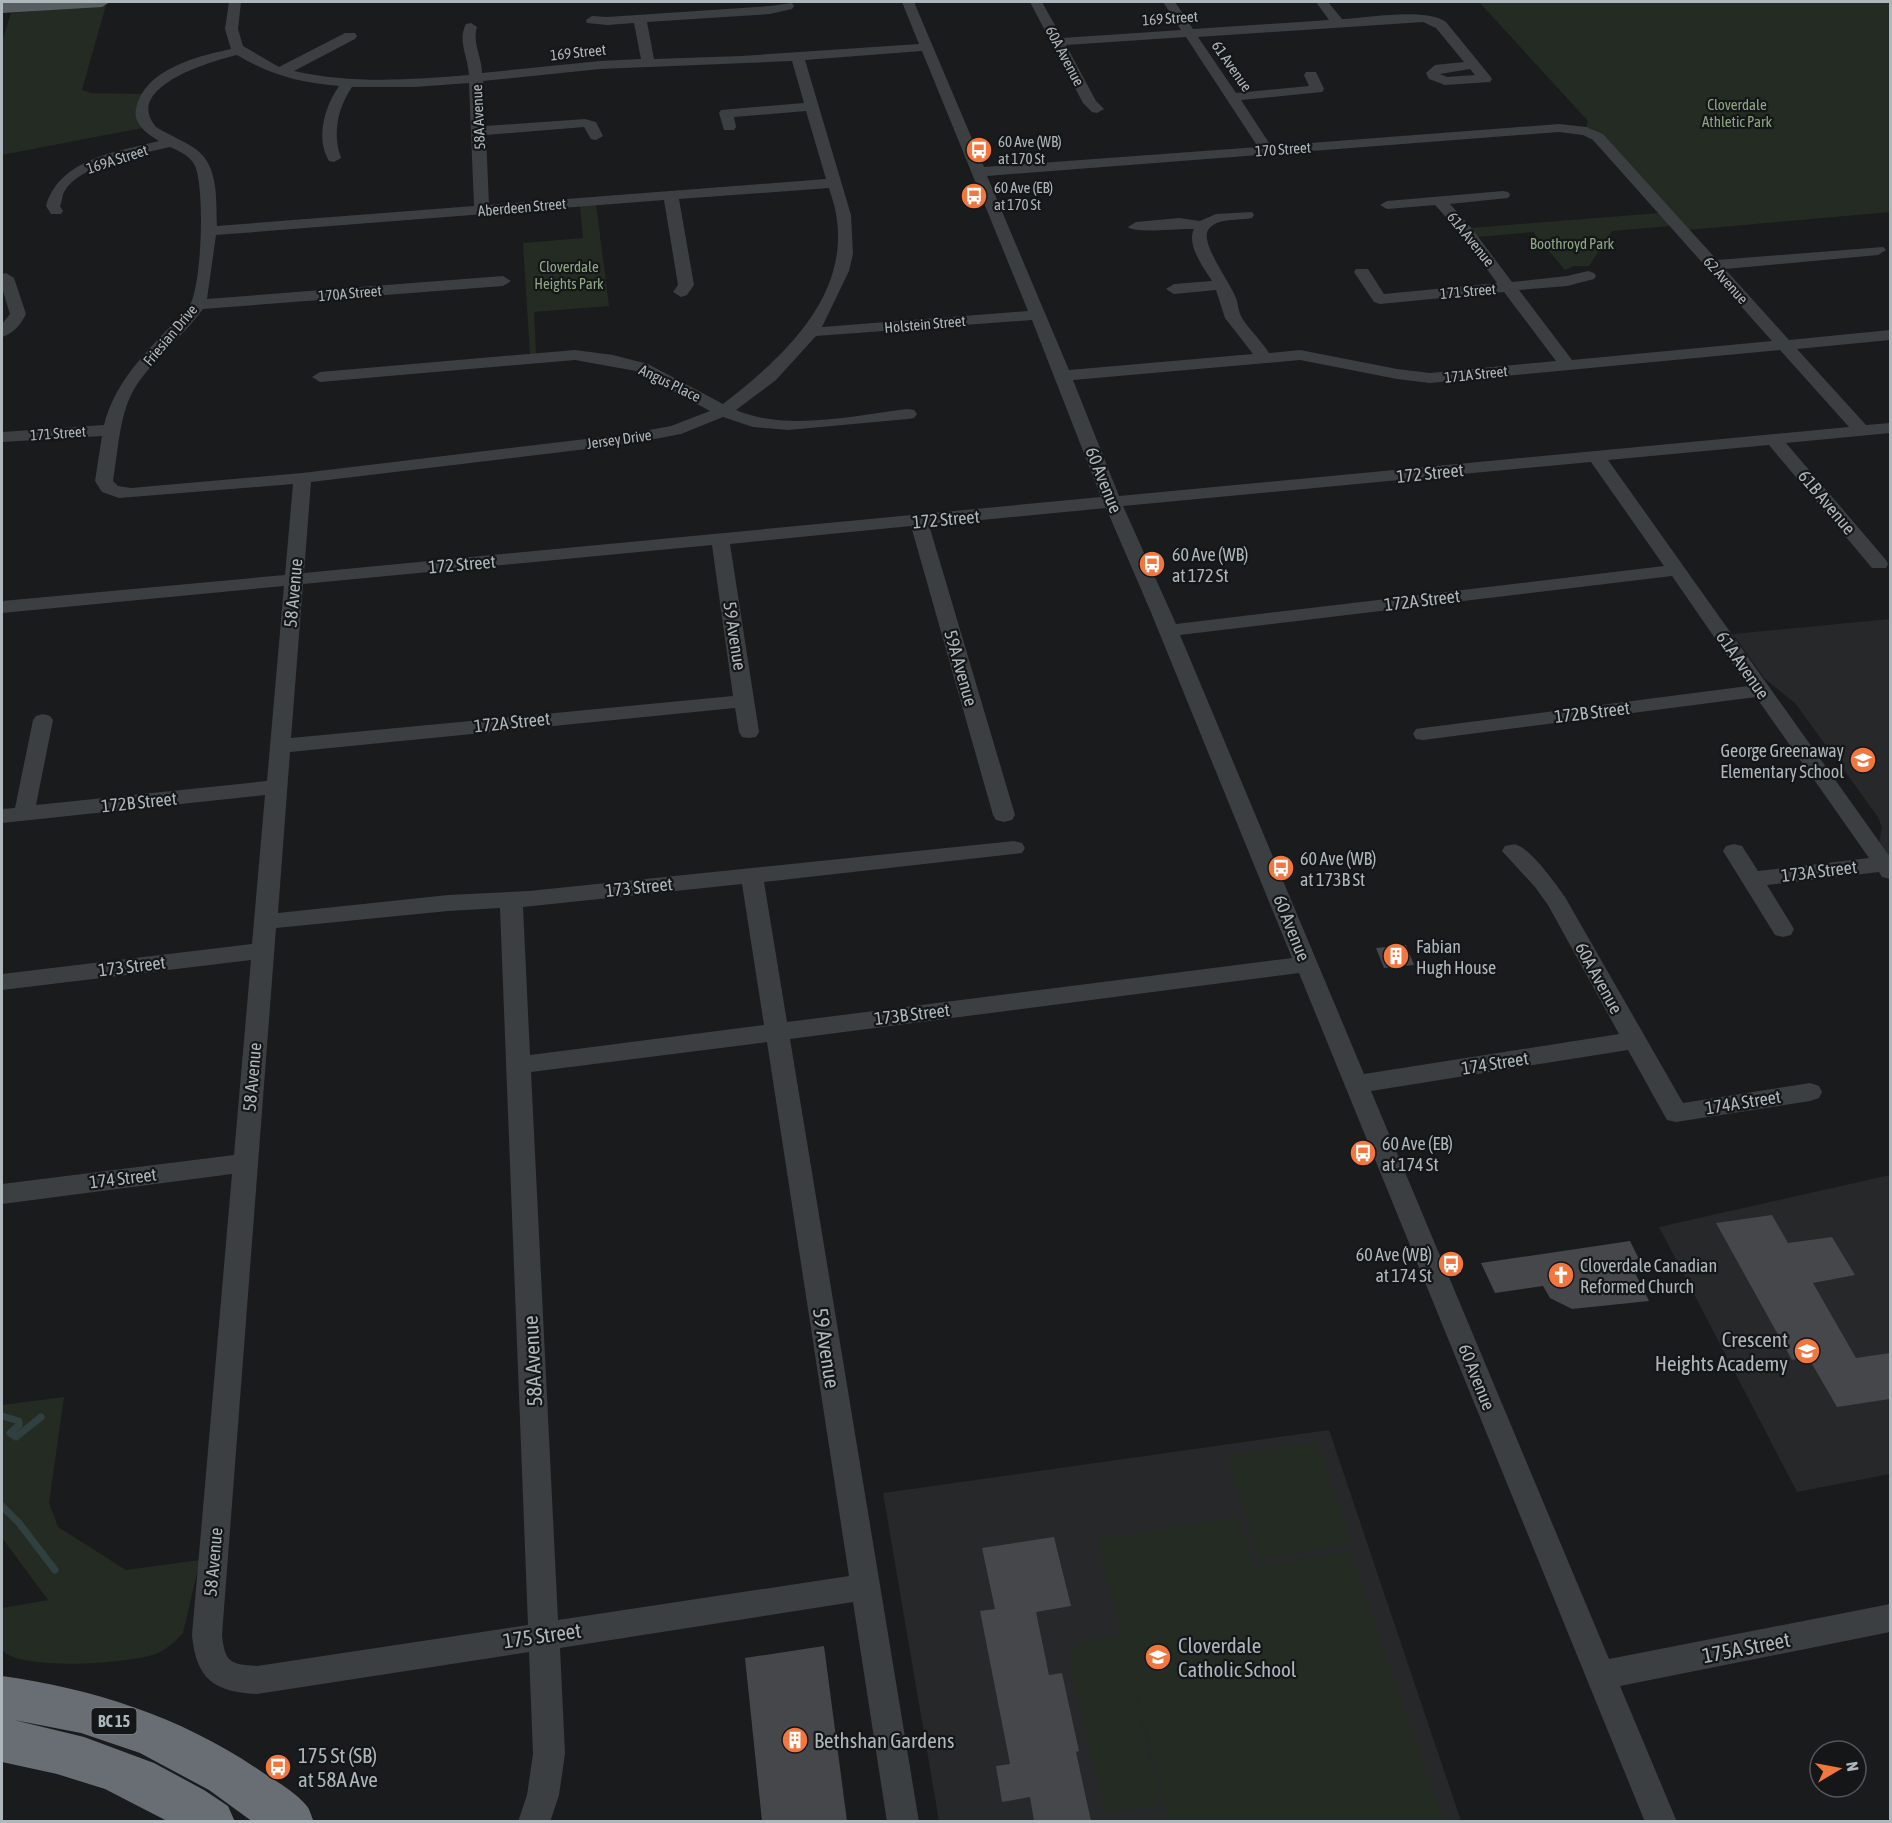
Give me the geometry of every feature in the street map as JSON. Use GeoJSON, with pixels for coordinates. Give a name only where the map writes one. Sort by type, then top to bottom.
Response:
{"type":"FeatureCollection","features":[{"type":"Feature","properties":{"kind":"highway","name":"BC 15"},"geometry":{"type":"LineString","coordinates":[[2,1697],[54,1705],[147,1732],[219,1768],[255,1791],[290,1821]]}},
{"type":"Feature","properties":{"kind":"highway","name":"BC 15"},"geometry":{"type":"LineString","coordinates":[[2,1740],[85,1758],[160,1789],[211,1821]]}},
{"type":"Feature","properties":{"kind":"main road"},"geometry":{"type":"LineString","coordinates":[[2,8],[102,2]]}},
{"type":"Feature","properties":{"kind":"street"},"geometry":{"type":"LineString","coordinates":[[236,2],[232,32],[239,51]]}},
{"type":"Feature","properties":{"kind":"street","name":"60 Avenue"},"geometry":{"type":"LineString","coordinates":[[908,2],[1063,376],[1113,504],[1168,631],[1661,1821]]}},
{"type":"Feature","properties":{"kind":"street","name":"60A Avenue"},"geometry":{"type":"LineString","coordinates":[[1036,2],[1090,103],[1097,109]]}},
{"type":"Feature","properties":{"kind":"street","name":"61 Avenue"},"geometry":{"type":"LineString","coordinates":[[1169,2],[1267,150]]}},
{"type":"Feature","properties":{"kind":"street"},"geometry":{"type":"LineString","coordinates":[[1322,2],[1339,24]]}},
{"type":"Feature","properties":{"kind":"street"},"geometry":{"type":"LineString","coordinates":[[592,20],[770,10],[788,6]]}},
{"type":"Feature","properties":{"kind":"street","name":"169 Street"},"geometry":{"type":"LineString","coordinates":[[1058,42],[1429,18],[1441,25],[1474,65]]}},
{"type":"Feature","properties":{"kind":"street"},"geometry":{"type":"LineString","coordinates":[[640,19],[648,63]]}},
{"type":"Feature","properties":{"kind":"street","name":"58A Avenue"},"geometry":{"type":"LineString","coordinates":[[471,27],[468,34],[470,50],[476,60],[482,210]]}},
{"type":"Feature","properties":{"kind":"street"},"geometry":{"type":"LineString","coordinates":[[281,72],[350,36]]}},
{"type":"Feature","properties":{"kind":"street","name":"169 Street"},"geometry":{"type":"LineString","coordinates":[[239,51],[256,62],[281,72],[313,79],[348,83],[390,83],[648,63],[712,62],[927,48]]}},
{"type":"Feature","properties":{"kind":"street","name":"Friesian Drive"},"geometry":{"type":"LineString","coordinates":[[106,488],[104,481],[122,399],[130,384],[198,305],[210,231],[201,163],[192,153],[153,132],[143,120],[142,109],[148,95],[176,72],[239,51]]}},
{"type":"Feature","properties":{"kind":"street","name":"Jersey Drive"},"geometry":{"type":"LineString","coordinates":[[106,488],[112,491],[131,492],[302,478],[628,439],[675,430],[724,411],[770,376],[812,330],[841,271],[845,254],[843,214],[797,57]]}},
{"type":"Feature","properties":{"kind":"street"},"geometry":{"type":"LineString","coordinates":[[1233,96],[1317,89],[1311,75]]}},
{"type":"Feature","properties":{"kind":"street"},"geometry":{"type":"LineString","coordinates":[[334,158],[330,150],[331,120],[343,89],[348,83]]}},
{"type":"Feature","properties":{"kind":"street"},"geometry":{"type":"LineString","coordinates":[[729,127],[726,113],[811,107]]}},
{"type":"Feature","properties":{"kind":"street"},"geometry":{"type":"LineString","coordinates":[[480,130],[585,123],[591,125],[596,136]]}},
{"type":"Feature","properties":{"kind":"street","name":"170 Street"},"geometry":{"type":"LineString","coordinates":[[979,172],[1559,128],[1586,131]]}},
{"type":"Feature","properties":{"kind":"street","name":"62 Avenue"},"geometry":{"type":"LineString","coordinates":[[1586,131],[1598,137],[1862,431]]}},
{"type":"Feature","properties":{"kind":"street","name":"169A Street"},"geometry":{"type":"LineString","coordinates":[[56,211],[52,206],[58,189],[74,174],[104,160],[171,142]]}},
{"type":"Feature","properties":{"kind":"street","name":"Aberdeen Street"},"geometry":{"type":"LineString","coordinates":[[210,231],[834,183]]}},
{"type":"Feature","properties":{"kind":"street"},"geometry":{"type":"LineString","coordinates":[[1386,205],[1503,195]]}},
{"type":"Feature","properties":{"kind":"street"},"geometry":{"type":"LineString","coordinates":[[671,196],[686,285],[681,292]]}},
{"type":"Feature","properties":{"kind":"street","name":"61A Avenue"},"geometry":{"type":"LineString","coordinates":[[1439,201],[1468,233],[1567,365]]}},
{"type":"Feature","properties":{"kind":"street"},"geometry":{"type":"LineString","coordinates":[[1247,215],[1216,218],[1203,226],[1199,234],[1202,249],[1228,297],[1233,318],[1253,340],[1264,358]]}},
{"type":"Feature","properties":{"kind":"street"},"geometry":{"type":"LineString","coordinates":[[1136,227],[1179,223],[1203,226]]}},
{"type":"Feature","properties":{"kind":"street"},"geometry":{"type":"LineString","coordinates":[[1713,265],[1878,250]]}},
{"type":"Feature","properties":{"kind":"street","name":"171 Street"},"geometry":{"type":"LineString","coordinates":[[1362,272],[1380,299],[1567,281],[1588,276]]}},
{"type":"Feature","properties":{"kind":"street"},"geometry":{"type":"LineString","coordinates":[[2,332],[18,314],[6,278]]}},
{"type":"Feature","properties":{"kind":"street","name":"170A Street"},"geometry":{"type":"LineString","coordinates":[[198,305],[503,281]]}},
{"type":"Feature","properties":{"kind":"street"},"geometry":{"type":"LineString","coordinates":[[1174,289],[1222,285]]}},
{"type":"Feature","properties":{"kind":"street","name":"Holstein Street"},"geometry":{"type":"LineString","coordinates":[[812,330],[829,332],[1038,315]]}},
{"type":"Feature","properties":{"kind":"street","name":"171A Street"},"geometry":{"type":"LineString","coordinates":[[1063,376],[1310,356],[1407,377],[1430,378],[1890,335]]}},
{"type":"Feature","properties":{"kind":"street","name":"Angus Place"},"geometry":{"type":"LineString","coordinates":[[320,377],[574,355],[613,359],[649,370],[724,411],[754,422],[791,424],[908,414]]}},
{"type":"Feature","properties":{"kind":"street","name":"172 Street"},"geometry":{"type":"LineString","coordinates":[[2,608],[1113,504],[1890,428]]}},
{"type":"Feature","properties":{"kind":"street","name":"171 Street"},"geometry":{"type":"LineString","coordinates":[[2,437],[114,430]]}},
{"type":"Feature","properties":{"kind":"street","name":"61B Avenue"},"geometry":{"type":"LineString","coordinates":[[1774,440],[1879,564]]}},
{"type":"Feature","properties":{"kind":"street","name":"61A Avenue"},"geometry":{"type":"LineString","coordinates":[[1597,457],[1888,868]]}},
{"type":"Feature","properties":{"kind":"street","name":"58 Avenue"},"geometry":{"type":"LineString","coordinates":[[220,1673],[213,1666],[208,1654],[207,1635],[302,478]]}},
{"type":"Feature","properties":{"kind":"street","name":"59A Avenue"},"geometry":{"type":"LineString","coordinates":[[919,522],[1004,815]]}},
{"type":"Feature","properties":{"kind":"street","name":"59 Avenue"},"geometry":{"type":"LineString","coordinates":[[720,540],[749,732]]}},
{"type":"Feature","properties":{"kind":"street","name":"172A Street"},"geometry":{"type":"LineString","coordinates":[[1168,631],[1676,570]]}},
{"type":"Feature","properties":{"kind":"street","name":"172B Street"},"geometry":{"type":"LineString","coordinates":[[1423,734],[1761,690]]}},
{"type":"Feature","properties":{"kind":"street","name":"172A Street"},"geometry":{"type":"LineString","coordinates":[[280,746],[745,701]]}},
{"type":"Feature","properties":{"kind":"street"},"geometry":{"type":"LineString","coordinates":[[24,814],[43,720]]}},
{"type":"Feature","properties":{"kind":"street","name":"172B Street"},"geometry":{"type":"LineString","coordinates":[[2,816],[276,787]]}},
{"type":"Feature","properties":{"kind":"street","name":"173 Street"},"geometry":{"type":"LineString","coordinates":[[264,922],[1014,848]]}},
{"type":"Feature","properties":{"kind":"street","name":"60A Avenue"},"geometry":{"type":"LineString","coordinates":[[1513,851],[1543,882],[1557,902],[1676,1113]]}},
{"type":"Feature","properties":{"kind":"street","name":"173A Street"},"geometry":{"type":"LineString","coordinates":[[1734,851],[1783,929]]}},
{"type":"Feature","properties":{"kind":"street","name":"173A Street"},"geometry":{"type":"LineString","coordinates":[[1753,879],[1888,868]]}},
{"type":"Feature","properties":{"kind":"street","name":"59 Avenue"},"geometry":{"type":"LineString","coordinates":[[753,875],[903,1821]]}},
{"type":"Feature","properties":{"kind":"street","name":"58A Avenue"},"geometry":{"type":"LineString","coordinates":[[511,899],[549,1754],[543,1795],[534,1821]]}},
{"type":"Feature","properties":{"kind":"street","name":"173 Street"},"geometry":{"type":"LineString","coordinates":[[2,982],[262,951]]}},
{"type":"Feature","properties":{"kind":"street","name":"173B Street"},"geometry":{"type":"LineString","coordinates":[[518,1065],[1306,964]]}},
{"type":"Feature","properties":{"kind":"street","name":"174 Street"},"geometry":{"type":"LineString","coordinates":[[1356,1084],[1634,1040]]}},
{"type":"Feature","properties":{"kind":"street","name":"174A Street"},"geometry":{"type":"LineString","coordinates":[[1676,1113],[1810,1092]]}},
{"type":"Feature","properties":{"kind":"street","name":"174 Street"},"geometry":{"type":"LineString","coordinates":[[2,1194],[245,1163]]}},
{"type":"Feature","properties":{"kind":"street","name":"175 Street"},"geometry":{"type":"LineString","coordinates":[[220,1673],[236,1680],[256,1680],[544,1634],[704,1613],[865,1587]]}},
{"type":"Feature","properties":{"kind":"street","name":"175A Street"},"geometry":{"type":"LineString","coordinates":[[1601,1676],[1890,1618]]}},
{"type":"Feature","properties":{"kind":"shaded area","name":"George Greenaway Elementary School"},"geometry":{"type":"Polygon","coordinates":[[[1890,619],[1890,856],[1887,856],[1879,842],[1882,828],[1878,817],[1795,703],[1765,679],[1733,634],[1890,619]]]}},
{"type":"Feature","properties":{"kind":"shaded area","name":"Crescent Heights Academy"},"geometry":{"type":"Polygon","coordinates":[[[1890,1175],[1890,1474],[1797,1492],[1659,1227],[1890,1175]]]}},
{"type":"Feature","properties":{"kind":"shaded area","name":"Cloverdale Catholic School"},"geometry":{"type":"Polygon","coordinates":[[[1329,1430],[1461,1821],[939,1821],[883,1493],[1329,1430]]]}},
{"type":"Feature","properties":{"kind":"green space","name":"Cloverdale Athletic Park"},"geometry":{"type":"Polygon","coordinates":[[[1479,2],[1890,2],[1890,212],[1688,230],[1586,128],[1588,121],[1479,2]]]}},
{"type":"Feature","properties":{"kind":"green space"},"geometry":{"type":"Polygon","coordinates":[[[106,5],[82,90],[91,93],[142,94],[136,111],[142,128],[2,155],[2,42],[11,13],[106,5]]]}},
{"type":"Feature","properties":{"kind":"green space","name":"Cloverdale Heights Park"},"geometry":{"type":"Polygon","coordinates":[[[596,204],[609,306],[534,312],[536,354],[530,354],[523,243],[583,238],[580,206],[596,204]]]}},
{"type":"Feature","properties":{"kind":"green space","name":"Boothroyd Park"},"geometry":{"type":"Polygon","coordinates":[[[1659,213],[1671,226],[1612,231],[1589,266],[1574,266],[1565,270],[1533,232],[1477,237],[1471,228],[1659,213]]]}},
{"type":"Feature","properties":{"kind":"green space"},"geometry":{"type":"Polygon","coordinates":[[[64,1397],[49,1503],[58,1527],[126,1570],[200,1560],[183,1633],[158,1653],[126,1660],[78,1664],[31,1661],[14,1657],[3,1651],[2,1608],[48,1600],[2,1538],[2,1405],[64,1397]]]}},
{"type":"Feature","properties":{"kind":"green space"},"geometry":{"type":"Polygon","coordinates":[[[1317,1442],[1352,1544],[1259,1559],[1227,1455],[1317,1442]]]}},
{"type":"Feature","properties":{"kind":"green space"},"geometry":{"type":"Polygon","coordinates":[[[1239,1517],[1254,1567],[1350,1551],[1444,1821],[1169,1821],[1132,1679],[1161,1804],[1105,1813],[1069,1660],[1081,1638],[1091,1641],[1121,1635],[1097,1539],[1239,1517]]]}},
{"type":"Feature","properties":{"kind":"building","name":"Fabian Hugh House"},"geometry":{"type":"Polygon","coordinates":[[[1406,945],[1414,965],[1384,968],[1376,948],[1406,945]]]}},
{"type":"Feature","properties":{"kind":"building","name":"Crescent Heights Academy"},"geometry":{"type":"Polygon","coordinates":[[[1772,1215],[1788,1243],[1832,1237],[1855,1275],[1813,1283],[1856,1358],[1890,1353],[1890,1399],[1837,1407],[1808,1357],[1792,1360],[1716,1223],[1772,1215]]]}},
{"type":"Feature","properties":{"kind":"building","name":"Cloverdale Canadian Reformed Church"},"geometry":{"type":"Polygon","coordinates":[[[1630,1241],[1639,1259],[1629,1261],[1649,1301],[1572,1309],[1550,1298],[1543,1286],[1495,1293],[1481,1263],[1630,1241]]]}},
{"type":"Feature","properties":{"kind":"building"},"geometry":{"type":"Polygon","coordinates":[[[1054,1537],[1071,1606],[1036,1612],[1049,1675],[1062,1673],[1091,1821],[1034,1821],[1030,1797],[1002,1802],[996,1766],[1010,1764],[980,1611],[995,1609],[982,1548],[1054,1537]]]}},
{"type":"Feature","properties":{"kind":"building","name":"Bethshan Gardens"},"geometry":{"type":"Polygon","coordinates":[[[824,1646],[847,1821],[762,1821],[745,1658],[824,1646]]]}},
{"type":"Feature","properties":{"kind":"waterway"},"geometry":{"type":"LineString","coordinates":[[2,1416],[19,1421],[19,1425],[10,1433],[16,1437],[41,1417]]}},
{"type":"Feature","properties":{"kind":"waterway"},"geometry":{"type":"LineString","coordinates":[[2,1506],[19,1523],[55,1570]]}},
{"type":"Feature","properties":{"kind":"place","name":"60 Ave (WB) at 170 St"},"geometry":{"type":"Point","coordinates":[979,150]}},
{"type":"Feature","properties":{"kind":"place","name":"60 Ave (EB) at 170 St"},"geometry":{"type":"Point","coordinates":[974,196]}},
{"type":"Feature","properties":{"kind":"place","name":"60 Ave (WB) at 172 St"},"geometry":{"type":"Point","coordinates":[1152,564]}},
{"type":"Feature","properties":{"kind":"place","name":"George Greenaway Elementary School"},"geometry":{"type":"Point","coordinates":[1863,760]}},
{"type":"Feature","properties":{"kind":"place","name":"60 Ave (WB) at 173B St"},"geometry":{"type":"Point","coordinates":[1281,868]}},
{"type":"Feature","properties":{"kind":"place","name":"Fabian Hugh House"},"geometry":{"type":"Point","coordinates":[1396,956]}},
{"type":"Feature","properties":{"kind":"place","name":"60 Ave (EB) at 174 St"},"geometry":{"type":"Point","coordinates":[1363,1153]}},
{"type":"Feature","properties":{"kind":"place","name":"60 Ave (WB) at 174 St"},"geometry":{"type":"Point","coordinates":[1451,1264]}},
{"type":"Feature","properties":{"kind":"place","name":"Cloverdale Canadian Reformed Church"},"geometry":{"type":"Point","coordinates":[1561,1275]}},
{"type":"Feature","properties":{"kind":"place","name":"Crescent Heights Academy"},"geometry":{"type":"Point","coordinates":[1807,1351]}},
{"type":"Feature","properties":{"kind":"place","name":"Cloverdale Catholic School"},"geometry":{"type":"Point","coordinates":[1158,1657]}},
{"type":"Feature","properties":{"kind":"place","name":"Bethshan Gardens"},"geometry":{"type":"Point","coordinates":[795,1740]}},
{"type":"Feature","properties":{"kind":"place","name":"175 St (SB) at 58A Ave"},"geometry":{"type":"Point","coordinates":[278,1767]}}]}
